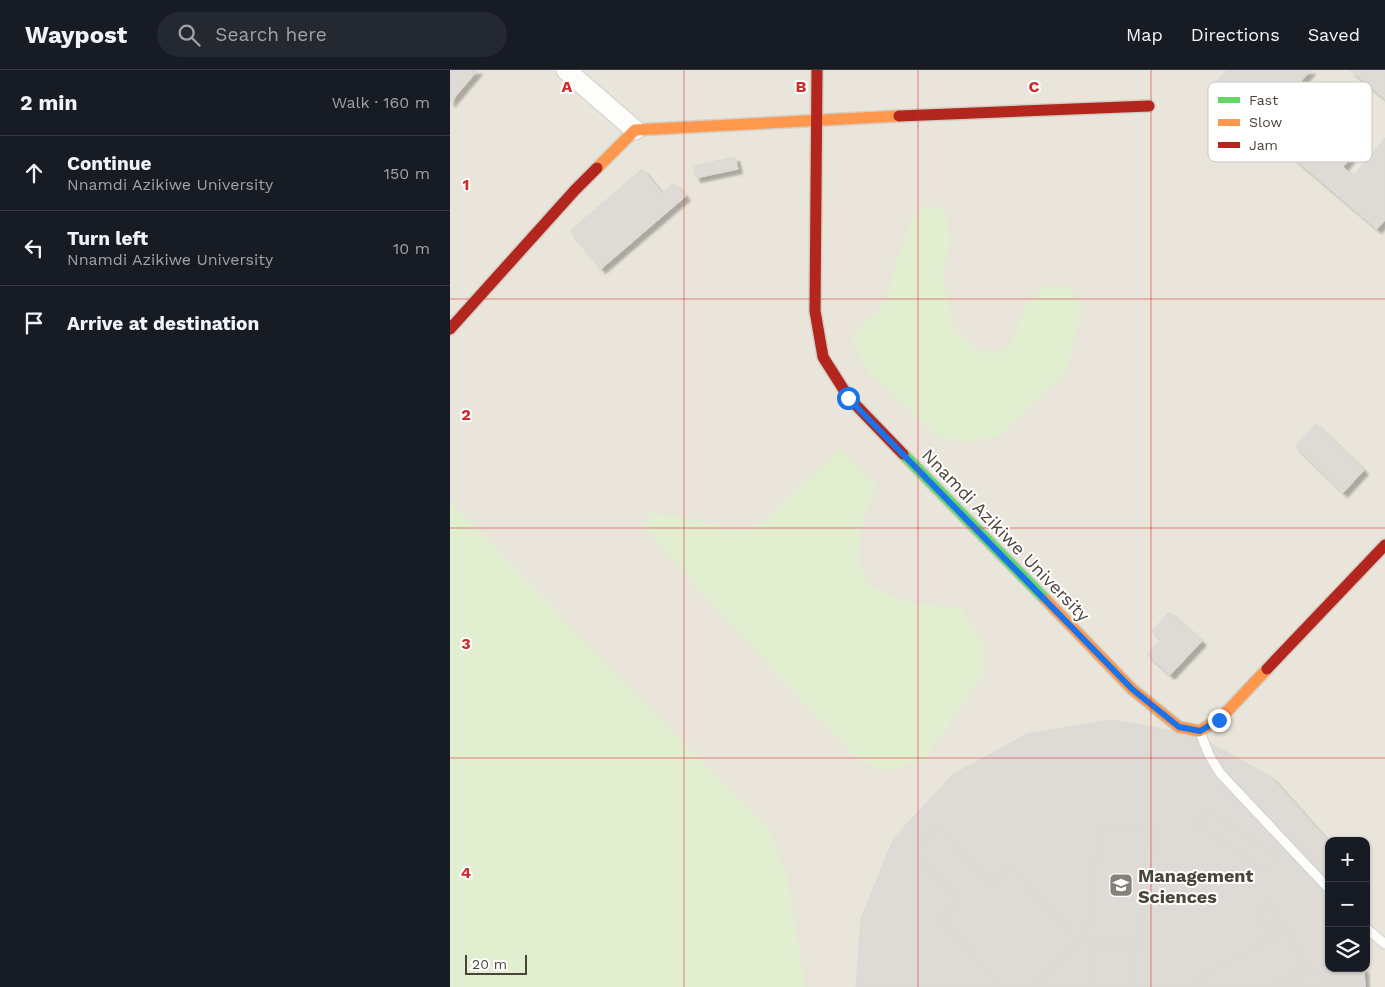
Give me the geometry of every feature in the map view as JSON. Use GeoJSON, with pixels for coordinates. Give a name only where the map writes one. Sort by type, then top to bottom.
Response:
{"type":"FeatureCollection","features":[{"type":"Feature","properties":{"kind":"street"},"geometry":{"type":"LineString","coordinates":[[566,70],[635,130]]}},
{"type":"Feature","properties":{"kind":"street","name":"Nnamdi Azikiwe University"},"geometry":{"type":"LineString","coordinates":[[817,70],[815,311],[823,357],[848,398],[1132,689],[1179,727],[1200,731]]}},
{"type":"Feature","properties":{"kind":"street"},"geometry":{"type":"LineString","coordinates":[[450,329],[575,190],[635,130],[816,119],[1149,106]]}},
{"type":"Feature","properties":{"kind":"street"},"geometry":{"type":"LineString","coordinates":[[1200,731],[1219,720],[1385,545]]}},
{"type":"Feature","properties":{"kind":"lane"},"geometry":{"type":"LineString","coordinates":[[1200,731],[1209,755],[1220,773],[1325,885]]}},
{"type":"Feature","properties":{"kind":"lane"},"geometry":{"type":"LineString","coordinates":[[1370,931],[1385,944]]}},
{"type":"Feature","properties":{"kind":"shaded area"},"geometry":{"type":"Polygon","coordinates":[[[450,70],[1385,70],[1385,987],[450,987],[450,70]]]}},
{"type":"Feature","properties":{"kind":"green space"},"geometry":{"type":"Polygon","coordinates":[[[927,206],[945,209],[950,240],[943,276],[954,329],[974,348],[998,354],[1012,341],[1027,304],[1046,286],[1065,286],[1083,305],[1065,374],[1000,435],[970,443],[941,438],[869,374],[854,346],[853,333],[878,312],[889,292],[896,262],[912,220],[927,206]]]}},
{"type":"Feature","properties":{"kind":"green space"},"geometry":{"type":"Polygon","coordinates":[[[840,448],[877,485],[862,524],[858,561],[869,586],[912,603],[961,608],[985,646],[984,674],[924,760],[886,771],[859,761],[721,615],[645,529],[649,513],[687,518],[737,531],[763,523],[840,448]]]}},
{"type":"Feature","properties":{"kind":"green space"},"geometry":{"type":"Polygon","coordinates":[[[450,502],[768,829],[787,876],[805,987],[450,987],[450,502]]]}},
{"type":"Feature","properties":{"kind":"building"},"geometry":{"type":"Polygon","coordinates":[[[450,70],[478,70],[450,103],[450,70]]]}},
{"type":"Feature","properties":{"kind":"building"},"geometry":{"type":"Polygon","coordinates":[[[1227,70],[1311,70],[1300,82],[1216,82],[1227,70]]]}},
{"type":"Feature","properties":{"kind":"building"},"geometry":{"type":"Polygon","coordinates":[[[1350,70],[1385,70],[1385,99],[1372,88],[1372,82],[1364,82],[1350,70]]]}},
{"type":"Feature","properties":{"kind":"building"},"geometry":{"type":"Polygon","coordinates":[[[1385,138],[1385,220],[1377,229],[1298,162],[1347,162],[1343,167],[1353,176],[1365,162],[1372,162],[1372,153],[1385,138]]]}},
{"type":"Feature","properties":{"kind":"building"},"geometry":{"type":"Polygon","coordinates":[[[735,157],[738,169],[696,178],[693,166],[735,157]]]}},
{"type":"Feature","properties":{"kind":"building"},"geometry":{"type":"Polygon","coordinates":[[[642,169],[662,193],[674,183],[686,196],[601,269],[570,231],[642,169]]]}},
{"type":"Feature","properties":{"kind":"building"},"geometry":{"type":"Polygon","coordinates":[[[1316,424],[1364,470],[1343,493],[1295,446],[1316,424]]]}},
{"type":"Feature","properties":{"kind":"building"},"geometry":{"type":"Polygon","coordinates":[[[1169,612],[1202,641],[1170,675],[1147,654],[1161,640],[1152,631],[1169,612]]]}},
{"type":"Feature","properties":{"kind":"building"},"geometry":{"type":"Polygon","coordinates":[[[1112,720],[1196,735],[1271,777],[1325,838],[1325,972],[1364,972],[1365,987],[856,987],[861,918],[894,838],[952,775],[1027,734],[1112,720]]]}},
{"type":"Feature","properties":{"kind":"building"},"geometry":{"type":"Polygon","coordinates":[[[1207,810],[1277,856],[1267,871],[1197,825],[1207,810]]]}},
{"type":"Feature","properties":{"kind":"building","name":"Management Sciences"},"geometry":{"type":"Polygon","coordinates":[[[1101,825],[1155,832],[1140,945],[1086,937],[1101,825]]]}},
{"type":"Feature","properties":{"kind":"building"},"geometry":{"type":"Polygon","coordinates":[[[940,827],[991,885],[1012,867],[1078,942],[1030,987],[1001,987],[941,919],[960,902],[914,849],[940,827]]]}},
{"type":"Feature","properties":{"kind":"building"},"geometry":{"type":"Polygon","coordinates":[[[1269,903],[1285,931],[1272,939],[1256,910],[1269,903]]]}},
{"type":"Feature","properties":{"kind":"building"},"geometry":{"type":"Polygon","coordinates":[[[1287,930],[1306,967],[1270,987],[1197,987],[1194,981],[1287,930]]]}},
{"type":"Feature","properties":{"kind":"building"},"geometry":{"type":"Polygon","coordinates":[[[1131,948],[1133,985],[1096,987],[1094,950],[1131,948]]]}},
{"type":"Feature","properties":{"kind":"building"},"geometry":{"type":"Polygon","coordinates":[[[1323,973],[1324,987],[1302,987],[1301,975],[1323,973]]]}},
{"type":"Feature","properties":{"kind":"traffic: fast"},"geometry":{"type":"LineString","coordinates":[[903,454],[1046,600]]}},
{"type":"Feature","properties":{"kind":"traffic: slow"},"geometry":{"type":"LineString","coordinates":[[597,168],[635,130],[899,116]]}},
{"type":"Feature","properties":{"kind":"traffic: slow"},"geometry":{"type":"LineString","coordinates":[[1046,600],[1132,689],[1179,727],[1199,731],[1219,720],[1267,669]]}},
{"type":"Feature","properties":{"kind":"traffic: jam"},"geometry":{"type":"LineString","coordinates":[[817,70],[815,311],[823,357],[849,398],[903,454]]}},
{"type":"Feature","properties":{"kind":"traffic: jam"},"geometry":{"type":"LineString","coordinates":[[899,116],[1149,106]]}},
{"type":"Feature","properties":{"kind":"traffic: jam"},"geometry":{"type":"LineString","coordinates":[[450,329],[597,168]]}},
{"type":"Feature","properties":{"kind":"traffic: jam"},"geometry":{"type":"LineString","coordinates":[[1267,669],[1385,545]]}},
{"type":"Feature","properties":{"kind":"place","name":"Management Sciences"},"geometry":{"type":"Point","coordinates":[1121,885]}},
{"type":"Feature","properties":{"kind":"route"},"geometry":{"type":"LineString","coordinates":[[848,398],[1132,689],[1179,727],[1200,731],[1219,720]]}}]}
